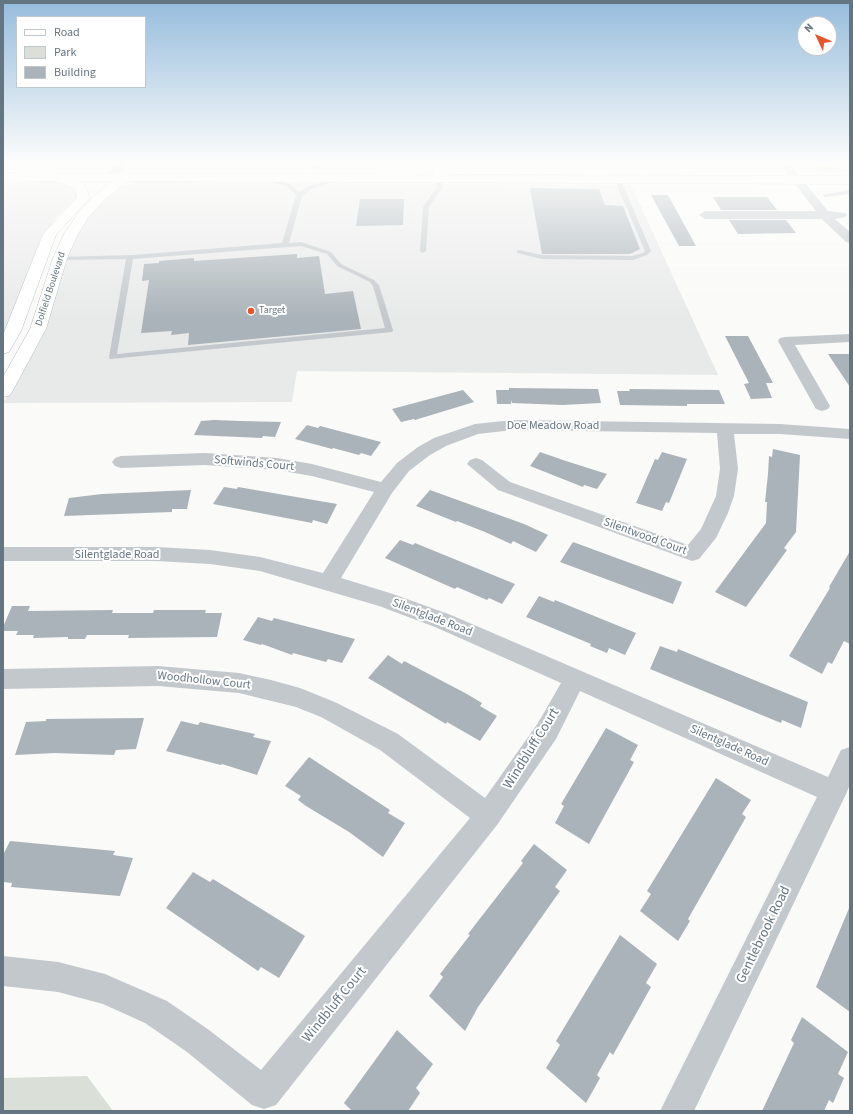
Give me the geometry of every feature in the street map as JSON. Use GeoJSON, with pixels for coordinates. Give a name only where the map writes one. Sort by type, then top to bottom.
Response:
{"type":"FeatureCollection","features":[{"type":"Feature","properties":{"kind":"main road","name":"Dolfield Boulevard"},"geometry":{"type":"LineString","coordinates":[[3,349],[13,332],[50,234],[67,215]]}},
{"type":"Feature","properties":{"kind":"main road","name":"Dolfield Boulevard"},"geometry":{"type":"LineString","coordinates":[[3,392],[24,359],[38,329],[60,258],[71,234],[84,215]]}},
{"type":"Feature","properties":{"kind":"street"},"geometry":{"type":"LineString","coordinates":[[705,215],[841,215],[850,223]]}},
{"type":"Feature","properties":{"kind":"street"},"geometry":{"type":"LineString","coordinates":[[825,215],[850,239]]}},
{"type":"Feature","properties":{"kind":"street"},"geometry":{"type":"LineString","coordinates":[[822,406],[785,341],[850,338]]}},
{"type":"Feature","properties":{"kind":"street","name":"Doe Meadow Road"},"geometry":{"type":"LineString","coordinates":[[328,582],[385,489],[403,467],[424,451],[445,440],[475,429],[513,425],[780,429],[850,434]]}},
{"type":"Feature","properties":{"kind":"street","name":"Silentwood Court"},"geometry":{"type":"LineString","coordinates":[[476,464],[504,486],[692,554],[709,533],[719,513],[725,496],[729,469],[725,428]]}},
{"type":"Feature","properties":{"kind":"street","name":"Softwinds Court"},"geometry":{"type":"LineString","coordinates":[[121,462],[205,459],[277,464],[312,470],[385,489]]}},
{"type":"Feature","properties":{"kind":"street","name":"Silentglade Road"},"geometry":{"type":"LineString","coordinates":[[3,554],[156,554],[210,557],[260,564],[328,582],[386,600],[443,622],[834,792]]}},
{"type":"Feature","properties":{"kind":"street","name":"Woodhollow Court"},"geometry":{"type":"LineString","coordinates":[[3,679],[158,676],[239,683],[300,698],[357,724],[389,742],[488,816]]}},
{"type":"Feature","properties":{"kind":"street","name":"Windbluff Court"},"geometry":{"type":"LineString","coordinates":[[3,971],[58,977],[104,989],[156,1012],[198,1041],[264,1093],[488,816],[547,731],[574,678]]}},
{"type":"Feature","properties":{"kind":"street","name":"Gentlebrook Road"},"geometry":{"type":"LineString","coordinates":[[677,1111],[850,758]]}},
{"type":"Feature","properties":{"kind":"lane"},"geometry":{"type":"LineString","coordinates":[[285,244],[293,215]]}},
{"type":"Feature","properties":{"kind":"lane"},"geometry":{"type":"LineString","coordinates":[[423,251],[425,215]]}},
{"type":"Feature","properties":{"kind":"lane"},"geometry":{"type":"LineString","coordinates":[[519,252],[542,257],[633,258],[645,254],[648,251],[633,215]]}},
{"type":"Feature","properties":{"kind":"lane"},"geometry":{"type":"LineString","coordinates":[[60,258],[130,257],[285,244],[301,244],[329,253],[340,265],[372,281],[376,285],[388,330],[113,357],[130,257]]}},
{"type":"Feature","properties":{"kind":"shaded area"},"geometry":{"type":"Polygon","coordinates":[[[3,215],[58,215],[45,233],[3,335],[3,215]]]}},
{"type":"Feature","properties":{"kind":"shaded area"},"geometry":{"type":"Polygon","coordinates":[[[90,215],[645,215],[718,375],[297,371],[292,402],[3,403],[23,370],[71,245],[90,215]]]}},
{"type":"Feature","properties":{"kind":"green space"},"geometry":{"type":"Polygon","coordinates":[[[87,1076],[113,1111],[3,1111],[3,1078],[87,1076]]]}},
{"type":"Feature","properties":{"kind":"building"},"geometry":{"type":"Polygon","coordinates":[[[358,215],[403,215],[403,225],[356,226],[358,215]]]}},
{"type":"Feature","properties":{"kind":"building"},"geometry":{"type":"Polygon","coordinates":[[[535,215],[627,215],[640,249],[630,254],[542,254],[535,215]]]}},
{"type":"Feature","properties":{"kind":"building"},"geometry":{"type":"Polygon","coordinates":[[[662,215],[679,215],[696,246],[679,246],[662,215]]]}},
{"type":"Feature","properties":{"kind":"building"},"geometry":{"type":"Polygon","coordinates":[[[729,220],[786,220],[796,233],[738,234],[729,220]]]}},
{"type":"Feature","properties":{"kind":"building","name":"Target"},"geometry":{"type":"Polygon","coordinates":[[[297,254],[297,258],[319,256],[325,294],[353,291],[361,329],[188,345],[189,333],[171,335],[172,331],[141,333],[149,280],[142,281],[144,264],[194,258],[194,261],[297,254]]]}},
{"type":"Feature","properties":{"kind":"building"},"geometry":{"type":"Polygon","coordinates":[[[725,336],[748,336],[773,383],[766,383],[772,398],[751,399],[744,384],[749,383],[725,336]]]}},
{"type":"Feature","properties":{"kind":"building"},"geometry":{"type":"Polygon","coordinates":[[[828,354],[850,354],[850,387],[828,354]]]}},
{"type":"Feature","properties":{"kind":"building"},"geometry":{"type":"Polygon","coordinates":[[[509,388],[598,389],[601,403],[563,405],[512,403],[511,400],[511,404],[497,404],[496,390],[509,390],[509,388]]]}},
{"type":"Feature","properties":{"kind":"building"},"geometry":{"type":"Polygon","coordinates":[[[629,389],[719,390],[725,404],[687,404],[687,406],[620,405],[617,391],[630,391],[629,389]]]}},
{"type":"Feature","properties":{"kind":"building"},"geometry":{"type":"Polygon","coordinates":[[[463,390],[474,402],[415,420],[401,422],[392,409],[463,390]]]}},
{"type":"Feature","properties":{"kind":"building"},"geometry":{"type":"Polygon","coordinates":[[[201,421],[281,422],[275,437],[263,436],[262,438],[194,435],[201,421]]]}},
{"type":"Feature","properties":{"kind":"building"},"geometry":{"type":"Polygon","coordinates":[[[307,425],[318,428],[320,426],[381,442],[371,456],[332,449],[295,439],[307,425]]]}},
{"type":"Feature","properties":{"kind":"building"},"geometry":{"type":"Polygon","coordinates":[[[773,449],[800,455],[796,532],[784,548],[787,550],[746,607],[715,592],[766,523],[767,502],[765,502],[769,456],[772,457],[773,449]]]}},
{"type":"Feature","properties":{"kind":"building"},"geometry":{"type":"Polygon","coordinates":[[[540,452],[607,474],[597,489],[584,485],[583,487],[530,466],[540,452]]]}},
{"type":"Feature","properties":{"kind":"building"},"geometry":{"type":"Polygon","coordinates":[[[662,452],[687,459],[669,503],[666,502],[662,511],[636,503],[655,459],[658,460],[662,452]]]}},
{"type":"Feature","properties":{"kind":"building"},"geometry":{"type":"Polygon","coordinates":[[[224,487],[237,489],[238,487],[337,504],[327,524],[313,520],[312,523],[213,504],[224,487]]]}},
{"type":"Feature","properties":{"kind":"building"},"geometry":{"type":"Polygon","coordinates":[[[191,490],[187,509],[172,509],[172,512],[64,516],[69,498],[102,494],[191,490]]]}},
{"type":"Feature","properties":{"kind":"building"},"geometry":{"type":"Polygon","coordinates":[[[430,490],[524,524],[548,535],[536,552],[513,541],[511,544],[485,532],[416,506],[430,490]]]}},
{"type":"Feature","properties":{"kind":"building"},"geometry":{"type":"Polygon","coordinates":[[[400,540],[413,545],[415,543],[515,584],[502,604],[489,598],[487,600],[457,587],[455,589],[385,558],[400,540]]]}},
{"type":"Feature","properties":{"kind":"building"},"geometry":{"type":"Polygon","coordinates":[[[573,542],[682,582],[673,604],[560,562],[573,542]]]}},
{"type":"Feature","properties":{"kind":"building"},"geometry":{"type":"Polygon","coordinates":[[[850,551],[850,644],[844,641],[832,664],[828,662],[822,674],[789,656],[830,588],[829,587],[850,551]]]}},
{"type":"Feature","properties":{"kind":"building"},"geometry":{"type":"Polygon","coordinates":[[[539,596],[554,602],[555,600],[636,633],[625,655],[609,648],[607,653],[590,646],[591,644],[526,617],[539,596]]]}},
{"type":"Feature","properties":{"kind":"building"},"geometry":{"type":"Polygon","coordinates":[[[12,606],[30,606],[28,611],[113,610],[112,613],[153,613],[154,610],[206,610],[205,613],[222,613],[217,637],[128,638],[129,635],[87,635],[85,639],[68,639],[68,637],[33,638],[34,635],[16,635],[18,631],[3,631],[3,627],[12,606]]]}},
{"type":"Feature","properties":{"kind":"building"},"geometry":{"type":"Polygon","coordinates":[[[258,617],[272,621],[274,618],[355,639],[342,663],[328,659],[326,662],[293,653],[292,655],[262,644],[243,640],[258,617]]]}},
{"type":"Feature","properties":{"kind":"building"},"geometry":{"type":"Polygon","coordinates":[[[660,646],[677,652],[678,649],[808,702],[801,728],[782,720],[781,723],[650,669],[660,646]]]}},
{"type":"Feature","properties":{"kind":"building"},"geometry":{"type":"Polygon","coordinates":[[[388,655],[402,664],[404,661],[467,694],[482,703],[480,706],[497,716],[480,741],[447,722],[446,724],[368,678],[388,655]]]}},
{"type":"Feature","properties":{"kind":"building"},"geometry":{"type":"Polygon","coordinates":[[[144,718],[136,749],[116,750],[114,755],[55,753],[15,755],[26,722],[46,721],[46,719],[144,718]]]}},
{"type":"Feature","properties":{"kind":"building"},"geometry":{"type":"Polygon","coordinates":[[[181,721],[198,725],[200,722],[255,734],[253,737],[271,741],[257,775],[222,764],[221,765],[166,751],[181,721]]]}},
{"type":"Feature","properties":{"kind":"building"},"geometry":{"type":"Polygon","coordinates":[[[606,728],[638,745],[630,760],[634,762],[589,844],[555,823],[564,806],[561,804],[606,728]]]}},
{"type":"Feature","properties":{"kind":"building"},"geometry":{"type":"Polygon","coordinates":[[[309,757],[390,810],[388,813],[405,823],[383,857],[349,832],[306,806],[298,800],[301,796],[285,786],[309,757]]]}},
{"type":"Feature","properties":{"kind":"building"},"geometry":{"type":"Polygon","coordinates":[[[716,778],[751,800],[742,814],[746,817],[688,919],[690,921],[678,941],[640,911],[651,894],[647,891],[716,778]]]}},
{"type":"Feature","properties":{"kind":"building"},"geometry":{"type":"Polygon","coordinates":[[[10,841],[115,851],[113,855],[133,858],[120,896],[11,887],[12,883],[3,882],[3,855],[10,841]]]}},
{"type":"Feature","properties":{"kind":"building"},"geometry":{"type":"Polygon","coordinates":[[[534,844],[567,870],[555,887],[560,891],[478,1007],[465,1031],[429,996],[443,977],[440,974],[470,935],[468,934],[523,863],[521,861],[534,844]]]}},
{"type":"Feature","properties":{"kind":"building"},"geometry":{"type":"Polygon","coordinates":[[[193,872],[210,882],[213,879],[305,936],[279,978],[261,967],[258,971],[166,908],[193,872]]]}},
{"type":"Feature","properties":{"kind":"building"},"geometry":{"type":"Polygon","coordinates":[[[850,906],[850,1012],[816,987],[850,906]]]}},
{"type":"Feature","properties":{"kind":"building"},"geometry":{"type":"Polygon","coordinates":[[[620,935],[657,964],[646,983],[651,987],[613,1055],[610,1052],[597,1075],[600,1078],[586,1103],[546,1068],[560,1045],[556,1041],[620,935]]]}},
{"type":"Feature","properties":{"kind":"building"},"geometry":{"type":"Polygon","coordinates":[[[802,1017],[848,1052],[838,1074],[844,1078],[833,1103],[829,1100],[824,1111],[762,1111],[794,1043],[791,1040],[802,1017]]]}},
{"type":"Feature","properties":{"kind":"building"},"geometry":{"type":"Polygon","coordinates":[[[397,1030],[433,1064],[416,1088],[420,1093],[408,1111],[352,1111],[344,1103],[397,1030]]]}},
{"type":"Feature","properties":{"kind":"place","name":"Target"},"geometry":{"type":"Point","coordinates":[251,311]}}]}
